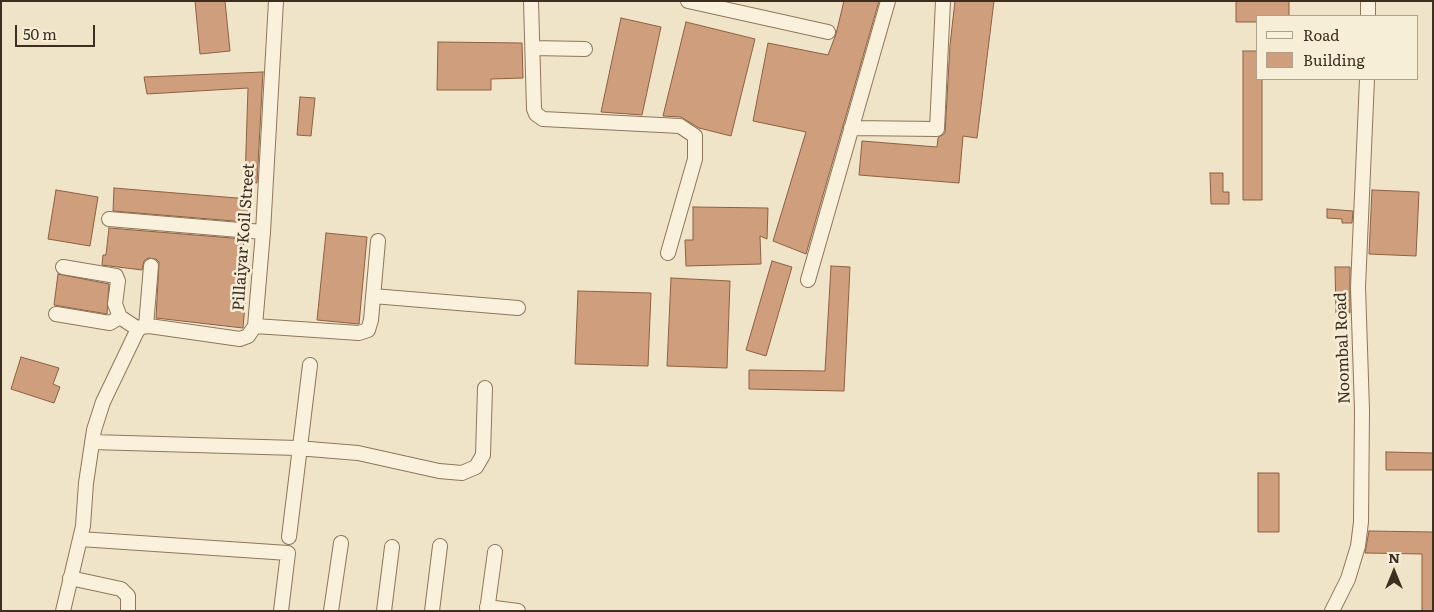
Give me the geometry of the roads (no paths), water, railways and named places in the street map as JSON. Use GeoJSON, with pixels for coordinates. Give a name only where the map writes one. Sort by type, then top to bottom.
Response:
{"type":"FeatureCollection","features":[{"type":"Feature","properties":{"kind":"street","name":"Pillaiyar Koil Street"},"geometry":{"type":"LineString","coordinates":[[142,328],[240,339],[248,336],[255,326],[263,232],[276,1]]}},
{"type":"Feature","properties":{"kind":"street"},"geometry":{"type":"LineString","coordinates":[[532,1],[534,109],[543,118],[680,126],[695,136],[695,159],[668,253]]}},
{"type":"Feature","properties":{"kind":"street"},"geometry":{"type":"LineString","coordinates":[[688,1],[741,7],[828,32]]}},
{"type":"Feature","properties":{"kind":"street"},"geometry":{"type":"LineString","coordinates":[[808,280],[888,1]]}},
{"type":"Feature","properties":{"kind":"street"},"geometry":{"type":"LineString","coordinates":[[852,128],[937,129],[943,1]]}},
{"type":"Feature","properties":{"kind":"street"},"geometry":{"type":"LineString","coordinates":[[1368,1],[1368,15]]}},
{"type":"Feature","properties":{"kind":"street"},"geometry":{"type":"LineString","coordinates":[[533,48],[584,49]]}},
{"type":"Feature","properties":{"kind":"street","name":"Noombal Road"},"geometry":{"type":"LineString","coordinates":[[1332,611],[1343,592],[1351,570],[1361,517],[1362,410],[1358,287],[1367,80]]}},
{"type":"Feature","properties":{"kind":"street"},"geometry":{"type":"LineString","coordinates":[[109,219],[263,232]]}},
{"type":"Feature","properties":{"kind":"street"},"geometry":{"type":"LineString","coordinates":[[255,326],[359,333],[368,330],[378,241]]}},
{"type":"Feature","properties":{"kind":"street"},"geometry":{"type":"LineString","coordinates":[[63,611],[80,539],[92,442],[103,402],[142,328],[151,266]]}},
{"type":"Feature","properties":{"kind":"street"},"geometry":{"type":"LineString","coordinates":[[63,267],[116,276],[118,281],[115,304],[120,317],[142,328]]}},
{"type":"Feature","properties":{"kind":"street"},"geometry":{"type":"LineString","coordinates":[[373,296],[518,308]]}},
{"type":"Feature","properties":{"kind":"street"},"geometry":{"type":"LineString","coordinates":[[56,314],[110,323],[120,317]]}},
{"type":"Feature","properties":{"kind":"street"},"geometry":{"type":"LineString","coordinates":[[290,537],[310,365]]}},
{"type":"Feature","properties":{"kind":"street"},"geometry":{"type":"LineString","coordinates":[[92,442],[300,448],[358,453],[439,471],[462,473],[476,467],[483,455],[485,388]]}},
{"type":"Feature","properties":{"kind":"street"},"geometry":{"type":"LineString","coordinates":[[80,539],[288,553],[281,611]]}},
{"type":"Feature","properties":{"kind":"street"},"geometry":{"type":"LineString","coordinates":[[331,611],[340,543]]}},
{"type":"Feature","properties":{"kind":"street"},"geometry":{"type":"LineString","coordinates":[[432,611],[440,546]]}},
{"type":"Feature","properties":{"kind":"street"},"geometry":{"type":"LineString","coordinates":[[384,611],[392,547]]}},
{"type":"Feature","properties":{"kind":"street"},"geometry":{"type":"LineString","coordinates":[[495,552],[487,609],[518,611]]}},
{"type":"Feature","properties":{"kind":"street"},"geometry":{"type":"LineString","coordinates":[[70,578],[120,589],[128,596],[128,611]]}}]}
